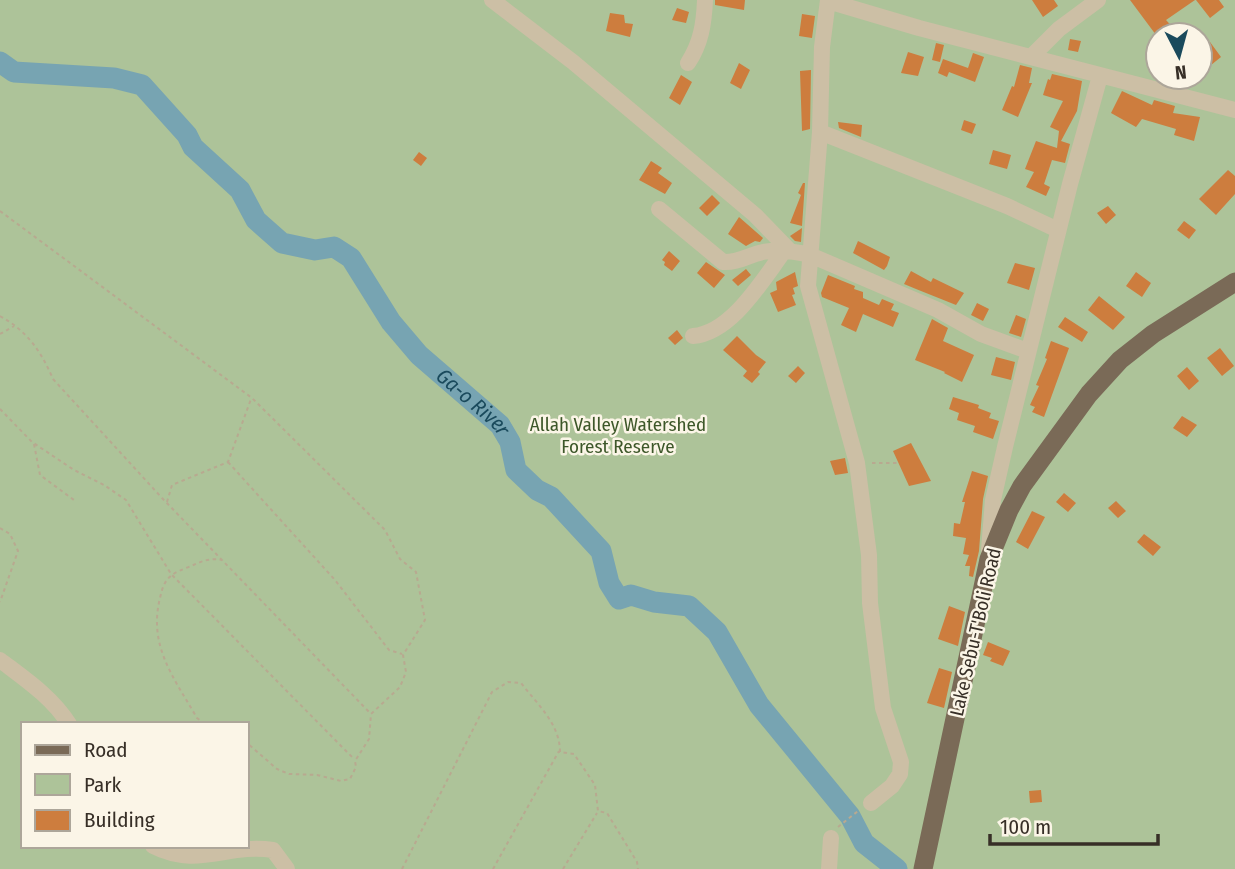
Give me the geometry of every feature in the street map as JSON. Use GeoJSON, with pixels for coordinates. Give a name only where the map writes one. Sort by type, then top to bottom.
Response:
{"type":"FeatureCollection","features":[{"type":"Feature","properties":{"kind":"main road","name":"Lake Sebu-T'Boli Road"},"geometry":{"type":"LineString","coordinates":[[922,869],[989,559],[1009,510],[1022,486],[1089,394],[1120,360],[1153,334],[1235,282]]}},
{"type":"Feature","properties":{"kind":"street"},"geometry":{"type":"LineString","coordinates":[[492,0],[573,62],[755,215],[787,250]]}},
{"type":"Feature","properties":{"kind":"street"},"geometry":{"type":"LineString","coordinates":[[688,63],[696,51],[701,34],[705,0]]}},
{"type":"Feature","properties":{"kind":"street"},"geometry":{"type":"LineString","coordinates":[[871,803],[892,786],[902,769],[883,708],[870,603],[869,555],[857,463],[809,295],[820,132],[822,47],[828,0],[1100,76],[1235,110]]}},
{"type":"Feature","properties":{"kind":"street"},"geometry":{"type":"LineString","coordinates":[[1031,57],[1059,29],[1098,0]]}},
{"type":"Feature","properties":{"kind":"street"},"geometry":{"type":"LineString","coordinates":[[989,559],[993,500],[1058,230],[1100,76]]}},
{"type":"Feature","properties":{"kind":"street"},"geometry":{"type":"LineString","coordinates":[[820,132],[1007,206],[1058,230]]}},
{"type":"Feature","properties":{"kind":"street"},"geometry":{"type":"LineString","coordinates":[[659,209],[723,262],[736,261],[764,252],[787,250],[810,254],[938,310],[981,334],[1028,352]]}},
{"type":"Feature","properties":{"kind":"street"},"geometry":{"type":"LineString","coordinates":[[693,336],[711,332],[732,317],[787,250]]}},
{"type":"Feature","properties":{"kind":"street"},"geometry":{"type":"LineString","coordinates":[[0,660],[41,691],[60,709],[68,722]]}},
{"type":"Feature","properties":{"kind":"street"},"geometry":{"type":"LineString","coordinates":[[829,869],[831,838]]}},
{"type":"Feature","properties":{"kind":"street"},"geometry":{"type":"LineString","coordinates":[[156,848],[167,856],[184,861],[231,854],[255,847],[273,850],[287,869]]}},
{"type":"Feature","properties":{"kind":"path"},"geometry":{"type":"LineString","coordinates":[[0,211],[252,398],[385,530],[400,559],[416,572],[425,620],[403,654],[406,672],[400,687],[372,714],[369,739],[355,761]]}},
{"type":"Feature","properties":{"kind":"path"},"geometry":{"type":"LineString","coordinates":[[0,316],[30,337],[44,358],[53,379],[167,503],[372,714]]}},
{"type":"Feature","properties":{"kind":"path"},"geometry":{"type":"LineString","coordinates":[[0,334],[16,325]]}},
{"type":"Feature","properties":{"kind":"path"},"geometry":{"type":"LineString","coordinates":[[167,503],[172,485],[228,462],[252,398]]}},
{"type":"Feature","properties":{"kind":"path"},"geometry":{"type":"LineString","coordinates":[[0,409],[34,443],[126,500],[171,574],[355,761],[356,767],[350,779],[341,782],[317,775],[289,774],[277,769],[248,744]]}},
{"type":"Feature","properties":{"kind":"path"},"geometry":{"type":"LineString","coordinates":[[34,443],[40,475],[74,500]]}},
{"type":"Feature","properties":{"kind":"path"},"geometry":{"type":"LineString","coordinates":[[228,462],[335,580],[389,649],[403,654]]}},
{"type":"Feature","properties":{"kind":"path"},"geometry":{"type":"LineString","coordinates":[[857,463],[897,463]]}},
{"type":"Feature","properties":{"kind":"path"},"geometry":{"type":"LineString","coordinates":[[0,528],[10,534],[18,551],[0,602]]}},
{"type":"Feature","properties":{"kind":"path"},"geometry":{"type":"LineString","coordinates":[[202,722],[197,718],[164,661],[156,633],[156,614],[164,580],[171,574],[210,558],[223,560]]}},
{"type":"Feature","properties":{"kind":"path"},"geometry":{"type":"LineString","coordinates":[[402,869],[492,692],[508,682],[521,683],[555,726],[560,738],[560,749],[493,869]]}},
{"type":"Feature","properties":{"kind":"path"},"geometry":{"type":"LineString","coordinates":[[560,749],[560,752],[574,754],[594,785],[598,811],[563,869]]}},
{"type":"Feature","properties":{"kind":"path"},"geometry":{"type":"LineString","coordinates":[[831,838],[839,824],[871,803]]}},
{"type":"Feature","properties":{"kind":"path"},"geometry":{"type":"LineString","coordinates":[[598,811],[607,813],[637,862],[638,869]]}},
{"type":"Feature","properties":{"kind":"green space","name":"Allah Valley Watershed Forest Reserve"},"geometry":{"type":"Polygon","coordinates":[[[0,0],[1235,0],[1235,869],[0,869],[0,0]]]}},
{"type":"Feature","properties":{"kind":"building"},"geometry":{"type":"Polygon","coordinates":[[[715,0],[745,0],[744,10],[715,5],[715,0]]]}},
{"type":"Feature","properties":{"kind":"building"},"geometry":{"type":"Polygon","coordinates":[[[1032,0],[1054,0],[1058,6],[1043,17],[1032,0]]]}},
{"type":"Feature","properties":{"kind":"building"},"geometry":{"type":"Polygon","coordinates":[[[1130,0],[1195,0],[1167,21],[1146,21],[1130,0]]]}},
{"type":"Feature","properties":{"kind":"building"},"geometry":{"type":"Polygon","coordinates":[[[1196,0],[1219,0],[1224,7],[1210,18],[1196,0]]]}},
{"type":"Feature","properties":{"kind":"building"},"geometry":{"type":"Polygon","coordinates":[[[677,8],[689,12],[686,23],[672,20],[677,8]]]}},
{"type":"Feature","properties":{"kind":"building"},"geometry":{"type":"Polygon","coordinates":[[[610,13],[624,15],[625,23],[633,24],[630,37],[606,31],[610,13]]]}},
{"type":"Feature","properties":{"kind":"building"},"geometry":{"type":"Polygon","coordinates":[[[802,14],[815,16],[812,38],[799,36],[802,14]]]}},
{"type":"Feature","properties":{"kind":"building"},"geometry":{"type":"Polygon","coordinates":[[[1070,39],[1081,41],[1078,52],[1068,50],[1070,39]]]}},
{"type":"Feature","properties":{"kind":"building"},"geometry":{"type":"Polygon","coordinates":[[[936,43],[944,45],[940,62],[932,60],[936,43]]]}},
{"type":"Feature","properties":{"kind":"building"},"geometry":{"type":"Polygon","coordinates":[[[1214,47],[1221,57],[1214,63],[1214,47]]]}},
{"type":"Feature","properties":{"kind":"building"},"geometry":{"type":"Polygon","coordinates":[[[908,52],[924,57],[918,76],[901,73],[908,52]]]}},
{"type":"Feature","properties":{"kind":"building"},"geometry":{"type":"Polygon","coordinates":[[[973,53],[984,57],[975,82],[949,72],[947,77],[938,73],[943,59],[968,68],[973,53]]]}},
{"type":"Feature","properties":{"kind":"building"},"geometry":{"type":"Polygon","coordinates":[[[739,63],[750,70],[741,89],[730,83],[739,63]]]}},
{"type":"Feature","properties":{"kind":"building"},"geometry":{"type":"Polygon","coordinates":[[[1020,65],[1032,68],[1029,83],[1032,83],[1018,117],[1002,110],[1012,86],[1014,87],[1020,65]]]}},
{"type":"Feature","properties":{"kind":"building"},"geometry":{"type":"Polygon","coordinates":[[[811,70],[810,129],[802,131],[800,71],[811,70]]]}},
{"type":"Feature","properties":{"kind":"building"},"geometry":{"type":"Polygon","coordinates":[[[1052,74],[1082,81],[1077,111],[1061,141],[1070,144],[1065,163],[1052,160],[1044,184],[1050,187],[1046,196],[1026,187],[1034,172],[1025,169],[1036,141],[1057,148],[1059,131],[1050,127],[1063,101],[1043,95],[1052,74]]]}},
{"type":"Feature","properties":{"kind":"building"},"geometry":{"type":"Polygon","coordinates":[[[681,75],[692,82],[680,105],[669,98],[681,75]]]}},
{"type":"Feature","properties":{"kind":"building"},"geometry":{"type":"Polygon","coordinates":[[[1122,91],[1152,105],[1154,100],[1175,106],[1173,113],[1200,117],[1194,141],[1174,135],[1176,129],[1142,119],[1136,127],[1111,113],[1122,91]]]}},
{"type":"Feature","properties":{"kind":"building"},"geometry":{"type":"Polygon","coordinates":[[[964,120],[976,124],[972,134],[961,130],[964,120]]]}},
{"type":"Feature","properties":{"kind":"building"},"geometry":{"type":"Polygon","coordinates":[[[838,122],[862,125],[861,137],[839,128],[838,122]]]}},
{"type":"Feature","properties":{"kind":"building"},"geometry":{"type":"Polygon","coordinates":[[[993,150],[1011,155],[1007,169],[989,164],[993,150]]]}},
{"type":"Feature","properties":{"kind":"building"},"geometry":{"type":"Polygon","coordinates":[[[419,152],[427,158],[421,166],[413,160],[419,152]]]}},
{"type":"Feature","properties":{"kind":"building"},"geometry":{"type":"Polygon","coordinates":[[[651,161],[662,168],[658,173],[672,183],[665,194],[639,180],[651,161]]]}},
{"type":"Feature","properties":{"kind":"building"},"geometry":{"type":"Polygon","coordinates":[[[1228,170],[1235,176],[1235,194],[1216,215],[1199,199],[1228,170]]]}},
{"type":"Feature","properties":{"kind":"building"},"geometry":{"type":"Polygon","coordinates":[[[805,183],[802,226],[790,223],[805,183]]]}},
{"type":"Feature","properties":{"kind":"building"},"geometry":{"type":"Polygon","coordinates":[[[712,195],[720,203],[707,216],[699,208],[712,195]]]}},
{"type":"Feature","properties":{"kind":"building"},"geometry":{"type":"Polygon","coordinates":[[[1108,206],[1116,215],[1106,224],[1097,213],[1108,206]]]}},
{"type":"Feature","properties":{"kind":"building"},"geometry":{"type":"Polygon","coordinates":[[[739,217],[763,238],[760,242],[755,241],[746,246],[728,234],[739,217]]]}},
{"type":"Feature","properties":{"kind":"building"},"geometry":{"type":"Polygon","coordinates":[[[1184,221],[1196,230],[1189,239],[1177,230],[1184,221]]]}},
{"type":"Feature","properties":{"kind":"building"},"geometry":{"type":"Polygon","coordinates":[[[802,228],[801,242],[795,241],[790,236],[802,228]]]}},
{"type":"Feature","properties":{"kind":"building"},"geometry":{"type":"Polygon","coordinates":[[[858,241],[890,257],[884,270],[853,253],[858,241]]]}},
{"type":"Feature","properties":{"kind":"building"},"geometry":{"type":"Polygon","coordinates":[[[669,251],[680,261],[672,271],[662,260],[669,251]]]}},
{"type":"Feature","properties":{"kind":"building"},"geometry":{"type":"Polygon","coordinates":[[[706,262],[725,275],[714,288],[697,273],[706,262]]]}},
{"type":"Feature","properties":{"kind":"building"},"geometry":{"type":"Polygon","coordinates":[[[1015,263],[1035,268],[1029,290],[1007,283],[1015,263]]]}},
{"type":"Feature","properties":{"kind":"building"},"geometry":{"type":"Polygon","coordinates":[[[746,269],[751,275],[738,286],[732,280],[746,269]]]}},
{"type":"Feature","properties":{"kind":"building"},"geometry":{"type":"Polygon","coordinates":[[[911,271],[931,282],[933,278],[964,293],[956,305],[904,284],[911,271]]]}},
{"type":"Feature","properties":{"kind":"building"},"geometry":{"type":"Polygon","coordinates":[[[795,272],[798,286],[793,288],[795,294],[792,295],[796,305],[778,312],[770,293],[777,290],[776,282],[795,272]]]}},
{"type":"Feature","properties":{"kind":"building"},"geometry":{"type":"Polygon","coordinates":[[[1136,272],[1151,283],[1142,297],[1126,286],[1136,272]]]}},
{"type":"Feature","properties":{"kind":"building"},"geometry":{"type":"Polygon","coordinates":[[[828,275],[855,286],[854,289],[863,292],[863,298],[879,305],[882,299],[894,304],[891,310],[899,313],[893,327],[863,314],[856,332],[841,325],[849,308],[822,297],[828,275]]]}},
{"type":"Feature","properties":{"kind":"building"},"geometry":{"type":"Polygon","coordinates":[[[1099,296],[1125,317],[1113,330],[1088,310],[1099,296]]]}},
{"type":"Feature","properties":{"kind":"building"},"geometry":{"type":"Polygon","coordinates":[[[977,303],[989,309],[983,321],[971,315],[977,303]]]}},
{"type":"Feature","properties":{"kind":"building"},"geometry":{"type":"Polygon","coordinates":[[[1016,315],[1026,319],[1021,337],[1009,333],[1016,315]]]}},
{"type":"Feature","properties":{"kind":"building"},"geometry":{"type":"Polygon","coordinates":[[[1065,317],[1088,332],[1082,342],[1058,327],[1065,317]]]}},
{"type":"Feature","properties":{"kind":"building"},"geometry":{"type":"Polygon","coordinates":[[[932,319],[948,328],[943,341],[974,355],[962,382],[915,360],[932,319]]]}},
{"type":"Feature","properties":{"kind":"building"},"geometry":{"type":"Polygon","coordinates":[[[677,330],[683,338],[675,345],[668,338],[677,330]]]}},
{"type":"Feature","properties":{"kind":"building"},"geometry":{"type":"Polygon","coordinates":[[[737,336],[766,362],[752,383],[743,376],[747,371],[723,350],[737,336]]]}},
{"type":"Feature","properties":{"kind":"building"},"geometry":{"type":"Polygon","coordinates":[[[1051,341],[1069,348],[1044,417],[1032,412],[1035,407],[1030,405],[1039,386],[1036,385],[1051,341]]]}},
{"type":"Feature","properties":{"kind":"building"},"geometry":{"type":"Polygon","coordinates":[[[1220,348],[1234,366],[1222,376],[1207,358],[1220,348]]]}},
{"type":"Feature","properties":{"kind":"building"},"geometry":{"type":"Polygon","coordinates":[[[996,357],[1015,362],[1011,380],[991,375],[996,357]]]}},
{"type":"Feature","properties":{"kind":"building"},"geometry":{"type":"Polygon","coordinates":[[[798,366],[805,373],[796,383],[788,376],[798,366]]]}},
{"type":"Feature","properties":{"kind":"building"},"geometry":{"type":"Polygon","coordinates":[[[1187,367],[1199,381],[1189,390],[1177,376],[1187,367]]]}},
{"type":"Feature","properties":{"kind":"building"},"geometry":{"type":"Polygon","coordinates":[[[953,397],[979,405],[978,408],[991,413],[989,418],[999,421],[993,439],[973,432],[975,426],[957,420],[959,413],[949,409],[953,397]]]}},
{"type":"Feature","properties":{"kind":"building"},"geometry":{"type":"Polygon","coordinates":[[[1182,416],[1197,425],[1187,437],[1173,428],[1182,416]]]}},
{"type":"Feature","properties":{"kind":"building"},"geometry":{"type":"Polygon","coordinates":[[[911,443],[931,481],[909,486],[893,451],[911,443]]]}},
{"type":"Feature","properties":{"kind":"building"},"geometry":{"type":"Polygon","coordinates":[[[845,458],[848,473],[835,475],[830,461],[845,458]]]}},
{"type":"Feature","properties":{"kind":"building"},"geometry":{"type":"Polygon","coordinates":[[[972,471],[988,476],[983,499],[979,551],[973,577],[969,576],[970,566],[965,566],[969,555],[963,554],[966,538],[953,536],[954,523],[960,524],[965,502],[962,502],[972,471]]]}},
{"type":"Feature","properties":{"kind":"building"},"geometry":{"type":"Polygon","coordinates":[[[1064,493],[1076,503],[1068,512],[1056,502],[1064,493]]]}},
{"type":"Feature","properties":{"kind":"building"},"geometry":{"type":"Polygon","coordinates":[[[1116,501],[1126,511],[1118,518],[1108,508],[1116,501]]]}},
{"type":"Feature","properties":{"kind":"building"},"geometry":{"type":"Polygon","coordinates":[[[1032,511],[1045,517],[1028,549],[1016,542],[1032,511]]]}},
{"type":"Feature","properties":{"kind":"building"},"geometry":{"type":"Polygon","coordinates":[[[1144,534],[1161,547],[1153,556],[1137,542],[1144,534]]]}},
{"type":"Feature","properties":{"kind":"building"},"geometry":{"type":"Polygon","coordinates":[[[949,606],[965,612],[958,646],[938,639],[949,606]]]}},
{"type":"Feature","properties":{"kind":"building"},"geometry":{"type":"Polygon","coordinates":[[[988,642],[1010,651],[1003,666],[983,655],[988,642]]]}},
{"type":"Feature","properties":{"kind":"building"},"geometry":{"type":"Polygon","coordinates":[[[939,668],[952,672],[944,708],[927,703],[939,668]]]}},
{"type":"Feature","properties":{"kind":"building"},"geometry":{"type":"Polygon","coordinates":[[[1041,790],[1042,802],[1030,803],[1029,791],[1041,790]]]}},
{"type":"Feature","properties":{"kind":"waterway","name":"Ga-o River"},"geometry":{"type":"LineString","coordinates":[[0,62],[14,72],[114,78],[142,85],[187,135],[193,147],[240,190],[256,220],[282,243],[315,250],[334,247],[351,258],[391,322],[419,355],[500,425],[510,442],[516,470],[537,490],[551,497],[601,551],[609,583],[619,599],[631,595],[654,602],[689,606],[717,632],[759,705],[850,816],[864,843],[897,869]]}}]}
